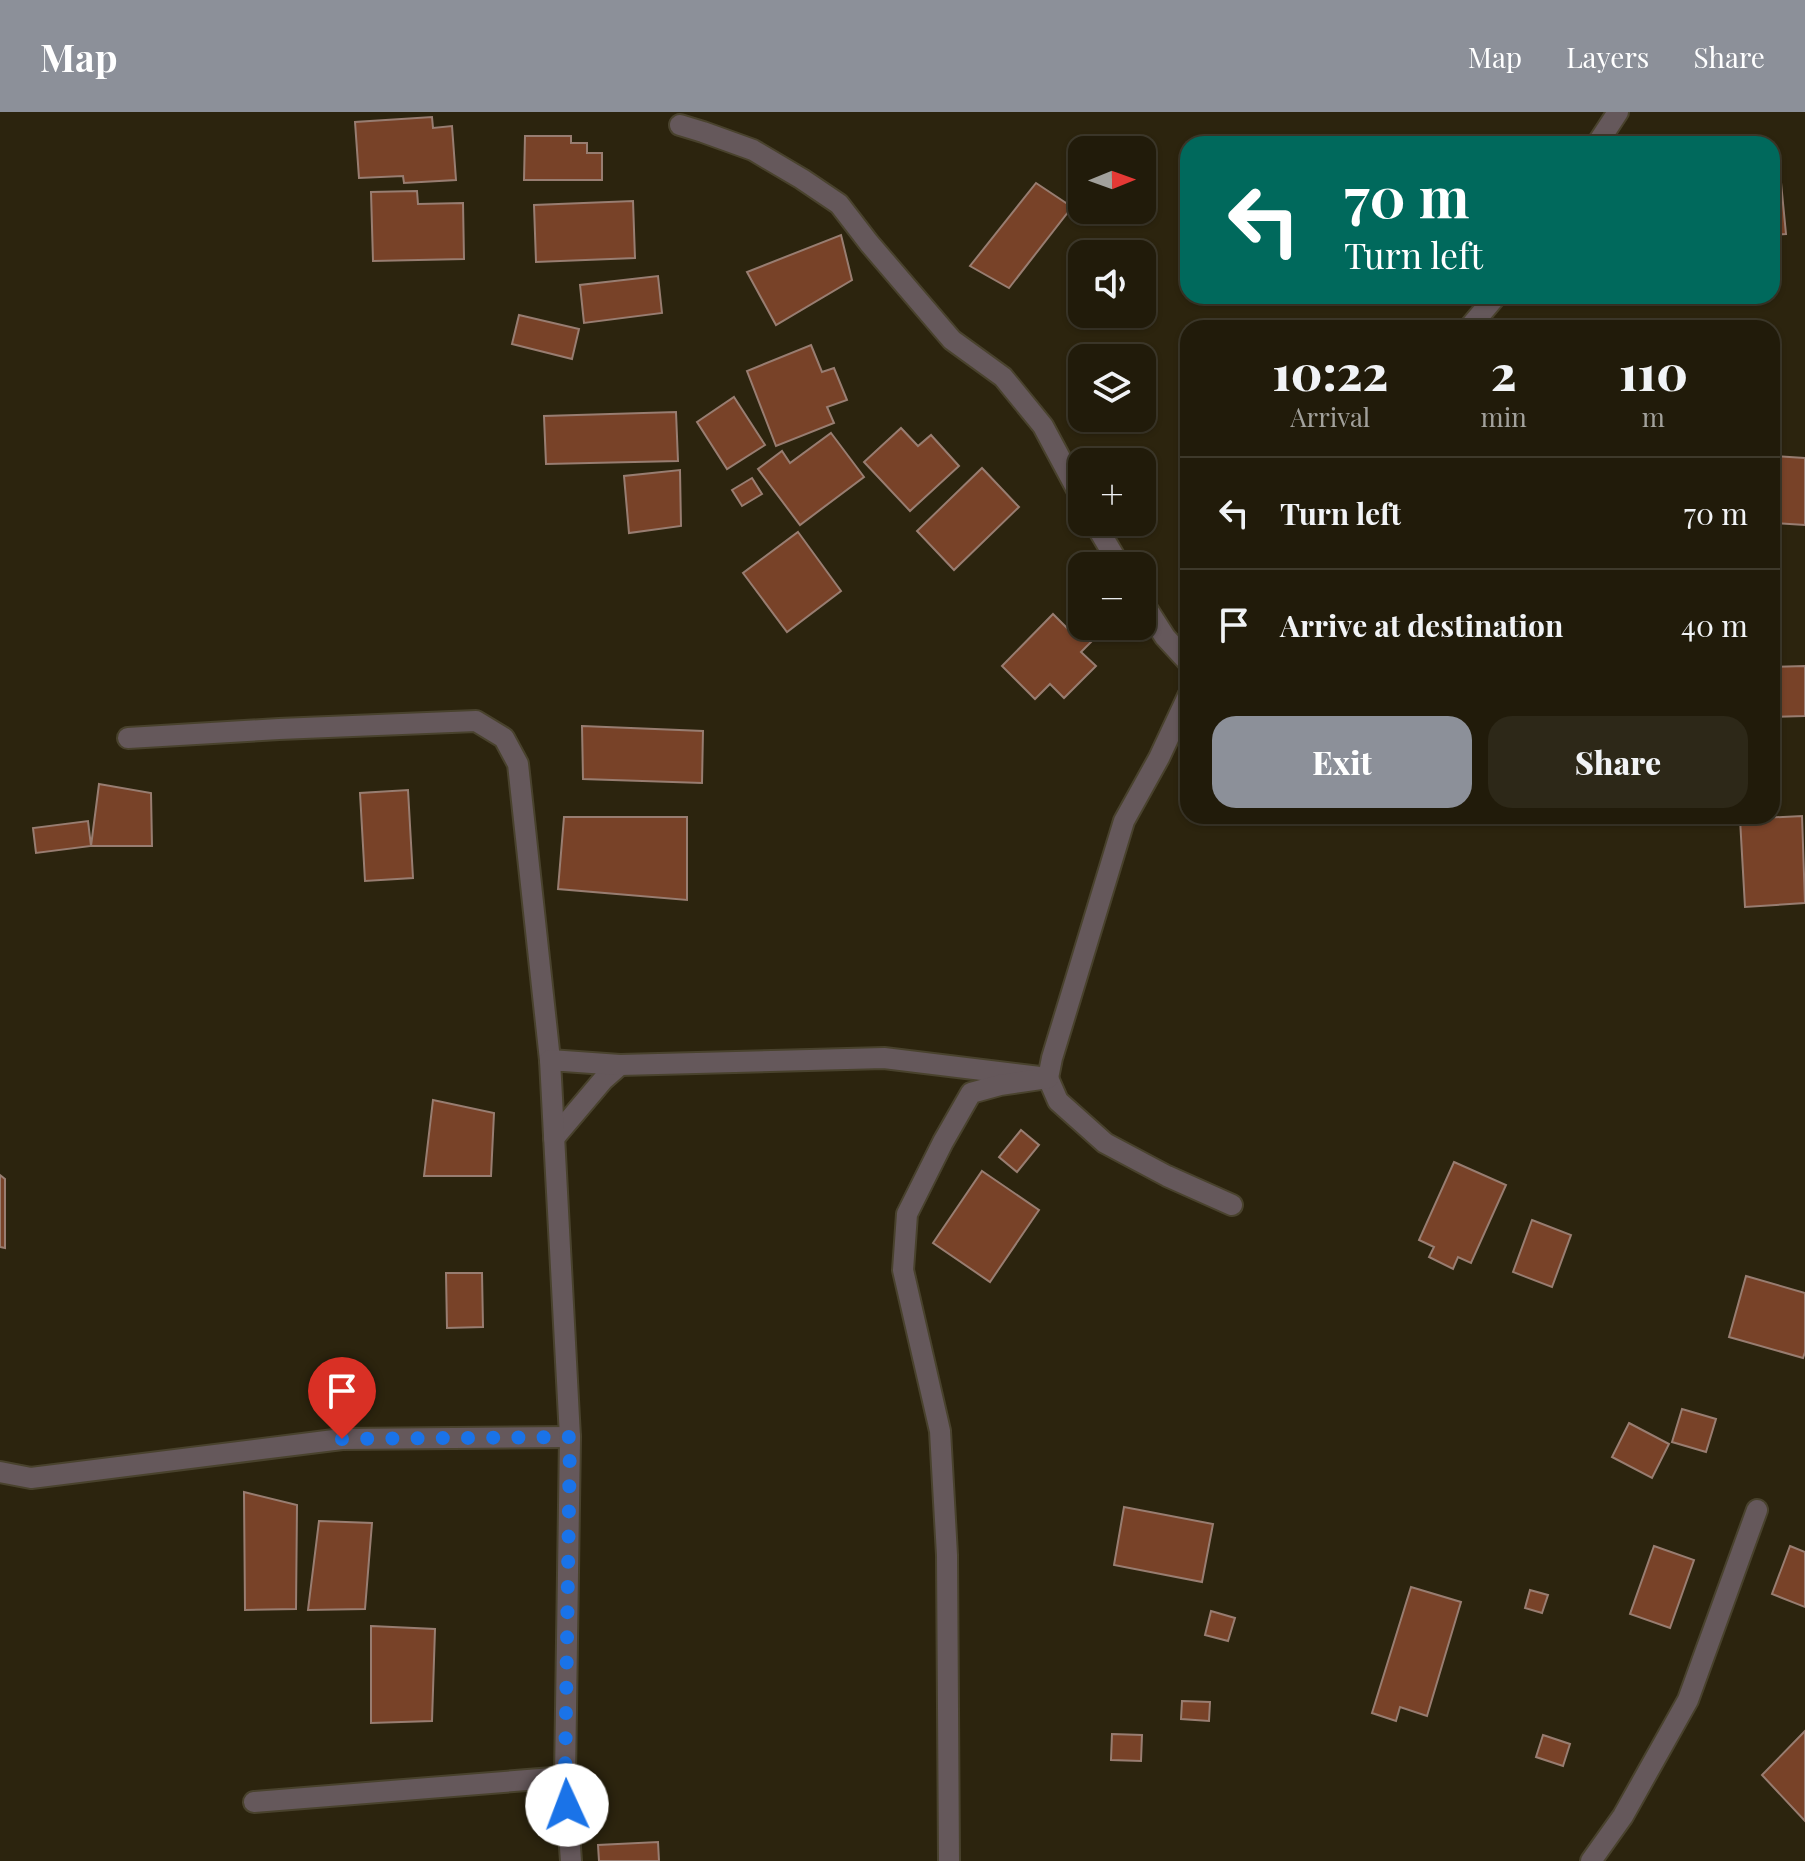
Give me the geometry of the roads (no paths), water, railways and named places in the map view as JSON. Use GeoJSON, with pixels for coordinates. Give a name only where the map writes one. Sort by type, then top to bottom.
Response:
{"type":"FeatureCollection","features":[{"type":"Feature","properties":{"kind":"street"},"geometry":{"type":"LineString","coordinates":[[1602,136],[1618,112]]}},
{"type":"Feature","properties":{"kind":"street"},"geometry":{"type":"LineString","coordinates":[[680,125],[753,150],[839,204],[952,340],[1003,377],[1043,426],[1068,473]]}},
{"type":"Feature","properties":{"kind":"street"},"geometry":{"type":"LineString","coordinates":[[1476,320],[1489,304]]}},
{"type":"Feature","properties":{"kind":"street"},"geometry":{"type":"LineString","coordinates":[[1156,623],[1180,653]]}},
{"type":"Feature","properties":{"kind":"street"},"geometry":{"type":"LineString","coordinates":[[1180,713],[1124,821],[1048,1078],[1058,1101],[1105,1143],[1167,1176],[1232,1205]]}},
{"type":"Feature","properties":{"kind":"street"},"geometry":{"type":"LineString","coordinates":[[128,738],[476,721],[504,738],[518,764],[550,1060],[570,1437],[565,1777],[571,1861]]}},
{"type":"Feature","properties":{"kind":"street"},"geometry":{"type":"LineString","coordinates":[[550,1060],[620,1065],[884,1058],[1048,1078]]}},
{"type":"Feature","properties":{"kind":"street"},"geometry":{"type":"LineString","coordinates":[[554,1138],[603,1080],[620,1065]]}},
{"type":"Feature","properties":{"kind":"street"},"geometry":{"type":"LineString","coordinates":[[949,1861],[947,1555],[940,1431],[903,1270],[907,1214],[971,1093],[1048,1078]]}},
{"type":"Feature","properties":{"kind":"street"},"geometry":{"type":"LineString","coordinates":[[0,1472],[31,1478],[342,1439],[570,1437]]}},
{"type":"Feature","properties":{"kind":"street"},"geometry":{"type":"LineString","coordinates":[[1591,1861],[1623,1816],[1688,1700],[1757,1510]]}},
{"type":"Feature","properties":{"kind":"street"},"geometry":{"type":"LineString","coordinates":[[254,1802],[565,1777]]}}]}
